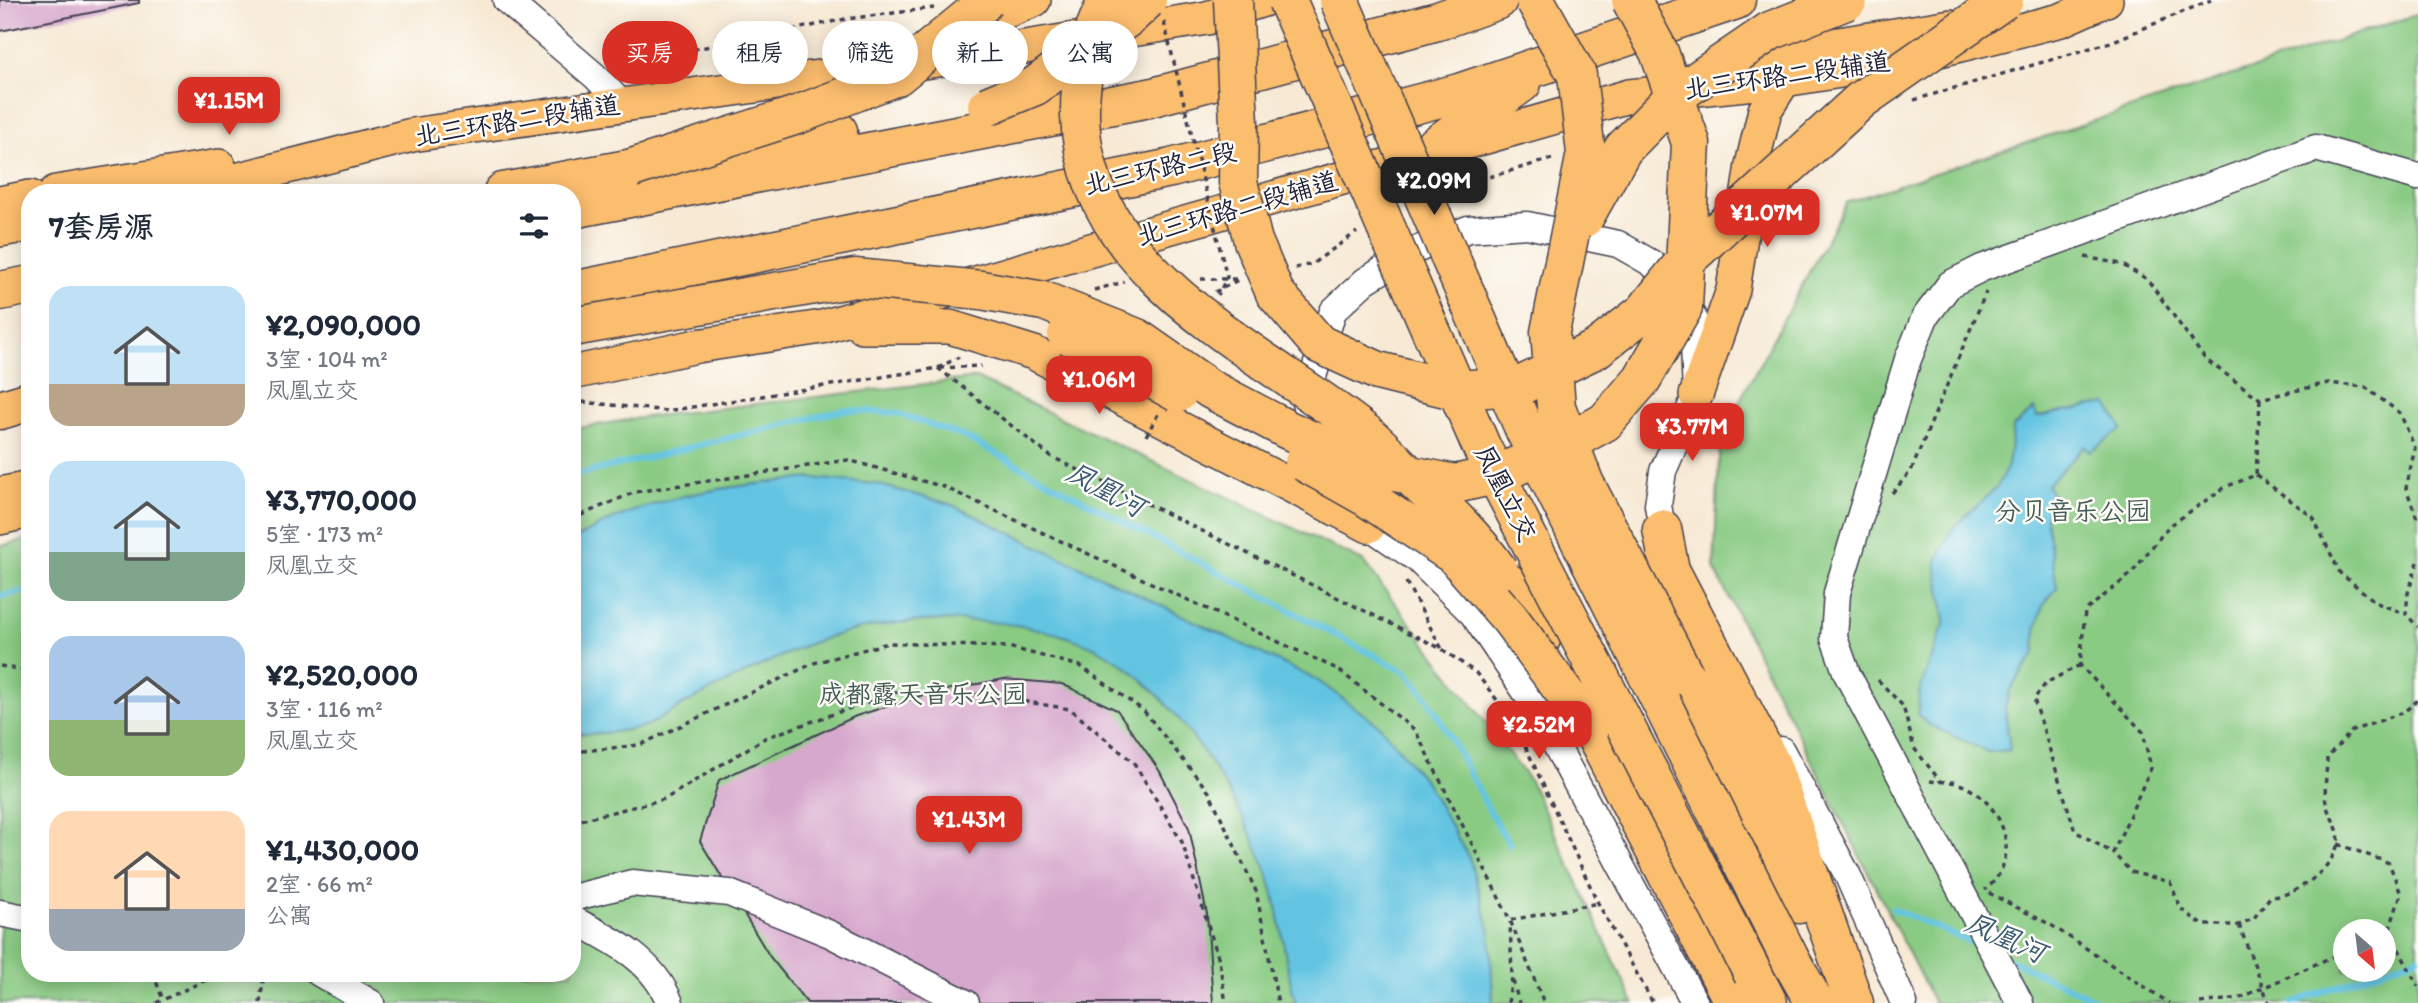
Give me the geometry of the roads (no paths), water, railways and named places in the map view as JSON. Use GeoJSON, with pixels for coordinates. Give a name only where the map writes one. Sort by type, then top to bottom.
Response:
{"type":"FeatureCollection","features":[{"type":"Feature","properties":{"kind":"highway"},"geometry":{"type":"LineString","coordinates":[[581,192],[632,168],[797,115],[897,76],[986,0]]}},
{"type":"Feature","properties":{"kind":"highway"},"geometry":{"type":"LineString","coordinates":[[1108,0],[1098,19],[1079,89],[1081,147],[1102,205],[1136,258],[1178,297],[1364,432],[1482,546],[1556,663],[1736,995]]}},
{"type":"Feature","properties":{"kind":"highway"},"geometry":{"type":"LineString","coordinates":[[1233,0],[1239,123],[1238,182],[1253,241],[1275,293],[1319,344],[1378,371],[1454,390],[1520,386],[1596,348],[1644,312],[1686,260],[1861,100],[2004,0]]}},
{"type":"Feature","properties":{"kind":"highway","name":"凤凰立交"},"geometry":{"type":"LineString","coordinates":[[1287,0],[1482,448],[1736,995]]}},
{"type":"Feature","properties":{"kind":"highway","name":"凤凰立交"},"geometry":{"type":"LineString","coordinates":[[1339,0],[1524,431],[1791,961],[1815,1003]]}},
{"type":"Feature","properties":{"kind":"highway"},"geometry":{"type":"LineString","coordinates":[[581,192],[1149,98],[1438,21],[1498,0]]}},
{"type":"Feature","properties":{"kind":"highway"},"geometry":{"type":"LineString","coordinates":[[1535,0],[1577,75],[1586,153],[1550,332],[1556,407],[1584,482],[1685,676],[1848,1003]]}},
{"type":"Feature","properties":{"kind":"highway"},"geometry":{"type":"LineString","coordinates":[[581,325],[855,278],[981,290],[1044,301],[1137,338],[1210,390],[1288,430],[1370,467],[1455,484],[1506,470],[1552,451],[1605,422],[1642,379],[1683,308],[1691,143],[1659,52],[1631,0]]}},
{"type":"Feature","properties":{"kind":"highway","name":"北三环路二段"},"geometry":{"type":"LineString","coordinates":[[581,289],[1171,168],[1459,93],[1736,0]]}},
{"type":"Feature","properties":{"kind":"highway"},"geometry":{"type":"LineString","coordinates":[[1564,253],[1623,149],[1675,96],[1770,31],[1848,0]]}},
{"type":"Feature","properties":{"kind":"highway"},"geometry":{"type":"LineString","coordinates":[[632,168],[987,106],[1035,86],[1130,16],[1155,10]]}},
{"type":"Feature","properties":{"kind":"highway"},"geometry":{"type":"LineString","coordinates":[[1421,156],[1551,62]]}},
{"type":"Feature","properties":{"kind":"highway"},"geometry":{"type":"LineString","coordinates":[[855,278],[1009,316],[1083,341],[1366,497],[1455,556],[1510,619],[1590,727]]}},
{"type":"Feature","properties":{"kind":"highway"},"geometry":{"type":"LineString","coordinates":[[0,291],[21,287]]}},
{"type":"Feature","properties":{"kind":"highway"},"geometry":{"type":"LineString","coordinates":[[0,318],[21,314]]}},
{"type":"Feature","properties":{"kind":"highway"},"geometry":{"type":"LineString","coordinates":[[0,408],[21,402]]}},
{"type":"Feature","properties":{"kind":"highway"},"geometry":{"type":"LineString","coordinates":[[1662,530],[1670,570],[1771,764],[1854,1003]]}},
{"type":"Feature","properties":{"kind":"main road"},"geometry":{"type":"LineString","coordinates":[[918,48],[1034,0]]}},
{"type":"Feature","properties":{"kind":"main road","name":"北三环路二段辅道"},"geometry":{"type":"LineString","coordinates":[[918,62],[1207,18],[1263,0]]}},
{"type":"Feature","properties":{"kind":"main road"},"geometry":{"type":"LineString","coordinates":[[1629,96],[1801,50],[1918,33],[2064,0]]}},
{"type":"Feature","properties":{"kind":"main road","name":"北三环路二段辅道"},"geometry":{"type":"LineString","coordinates":[[581,371],[697,346],[822,327],[1629,96],[1784,80],[1879,65],[2061,20],[2106,0]]}},
{"type":"Feature","properties":{"kind":"main road","name":"北三环路二段辅道"},"geometry":{"type":"LineString","coordinates":[[220,184],[412,135],[822,75]]}},
{"type":"Feature","properties":{"kind":"main road"},"geometry":{"type":"LineString","coordinates":[[1696,395],[1732,290],[1752,165],[1765,110],[1784,80]]}},
{"type":"Feature","properties":{"kind":"main road"},"geometry":{"type":"LineString","coordinates":[[106,184],[412,135]]}},
{"type":"Feature","properties":{"kind":"main road"},"geometry":{"type":"LineString","coordinates":[[0,203],[21,199]]}},
{"type":"Feature","properties":{"kind":"main road"},"geometry":{"type":"LineString","coordinates":[[0,230],[21,226]]}},
{"type":"Feature","properties":{"kind":"main road"},"geometry":{"type":"LineString","coordinates":[[822,327],[950,327],[1034,353],[1368,526]]}},
{"type":"Feature","properties":{"kind":"main road"},"geometry":{"type":"LineString","coordinates":[[0,494],[21,490]]}},
{"type":"Feature","properties":{"kind":"main road"},"geometry":{"type":"LineString","coordinates":[[0,518],[21,513]]}},
{"type":"Feature","properties":{"kind":"street"},"geometry":{"type":"LineString","coordinates":[[506,0],[595,76],[622,104]]}},
{"type":"Feature","properties":{"kind":"street"},"geometry":{"type":"LineString","coordinates":[[2015,992],[1974,902],[1906,789],[1847,674],[1834,638],[1837,593],[1908,359],[1925,317],[1950,284],[1982,268],[2316,148],[2418,177]]}},
{"type":"Feature","properties":{"kind":"street"},"geometry":{"type":"LineString","coordinates":[[1736,995],[1473,614],[1416,559],[1368,526],[1311,429],[1305,403],[1333,311],[1365,281],[1412,251],[1468,229],[1527,225],[1618,244],[1653,264],[1693,317],[1696,395],[1663,471],[1658,505],[1662,530],[1848,876],[1904,1003]]}},
{"type":"Feature","properties":{"kind":"street"},"geometry":{"type":"LineString","coordinates":[[581,896],[632,883],[729,893],[830,934],[966,1003]]}},
{"type":"Feature","properties":{"kind":"street"},"geometry":{"type":"LineString","coordinates":[[0,913],[21,917]]}},
{"type":"Feature","properties":{"kind":"street"},"geometry":{"type":"LineString","coordinates":[[581,924],[621,945],[661,980],[670,1003]]}},
{"type":"Feature","properties":{"kind":"street"},"geometry":{"type":"LineString","coordinates":[[335,982],[371,1003]]}},
{"type":"Feature","properties":{"kind":"water"},"geometry":{"type":"Polygon","coordinates":[[[2107,403],[2122,429],[2090,452],[2085,446],[2047,485],[2053,497],[2046,517],[2057,588],[2043,605],[2036,630],[2035,653],[2010,690],[2005,707],[2010,750],[1988,752],[1929,725],[1918,715],[1919,692],[1945,621],[1936,563],[1952,529],[1997,487],[2008,466],[2013,427],[2034,409],[2037,417],[2107,403]]]}},
{"type":"Feature","properties":{"kind":"water"},"geometry":{"type":"Polygon","coordinates":[[[811,478],[876,484],[950,504],[1317,680],[1380,726],[1426,782],[1470,860],[1490,932],[1493,1003],[1296,1003],[1271,884],[1260,854],[1227,788],[1183,724],[1159,696],[1133,672],[1107,654],[1076,640],[1001,623],[961,620],[881,625],[845,633],[797,649],[647,725],[607,733],[581,734],[581,536],[601,525],[658,503],[717,489],[811,478]]]}},
{"type":"Feature","properties":{"kind":"waterway","name":"凤凰河"},"geometry":{"type":"LineString","coordinates":[[581,474],[844,410],[896,413],[965,437],[1407,673],[1436,713],[1510,844]]}},
{"type":"Feature","properties":{"kind":"waterway","name":"凤凰河"},"geometry":{"type":"LineString","coordinates":[[0,596],[21,592]]}},
{"type":"Feature","properties":{"kind":"waterway","name":"凤凰河"},"geometry":{"type":"LineString","coordinates":[[1893,909],[1980,946]]}},
{"type":"Feature","properties":{"kind":"waterway","name":"凤凰河"},"geometry":{"type":"LineString","coordinates":[[2396,965],[2418,957]]}},
{"type":"Feature","properties":{"kind":"waterway","name":"凤凰河"},"geometry":{"type":"LineString","coordinates":[[2006,958],[2102,1003]]}},
{"type":"Feature","properties":{"kind":"waterway","name":"凤凰河"},"geometry":{"type":"LineString","coordinates":[[2292,1003],[2349,982]]}},
{"type":"Feature","properties":{"kind":"park label","name":"分贝音乐公园"},"geometry":{"type":"Point","coordinates":[2073,511]}},
{"type":"Feature","properties":{"kind":"park label","name":"成都露天音乐公园"},"geometry":{"type":"Point","coordinates":[923,694]}}]}
